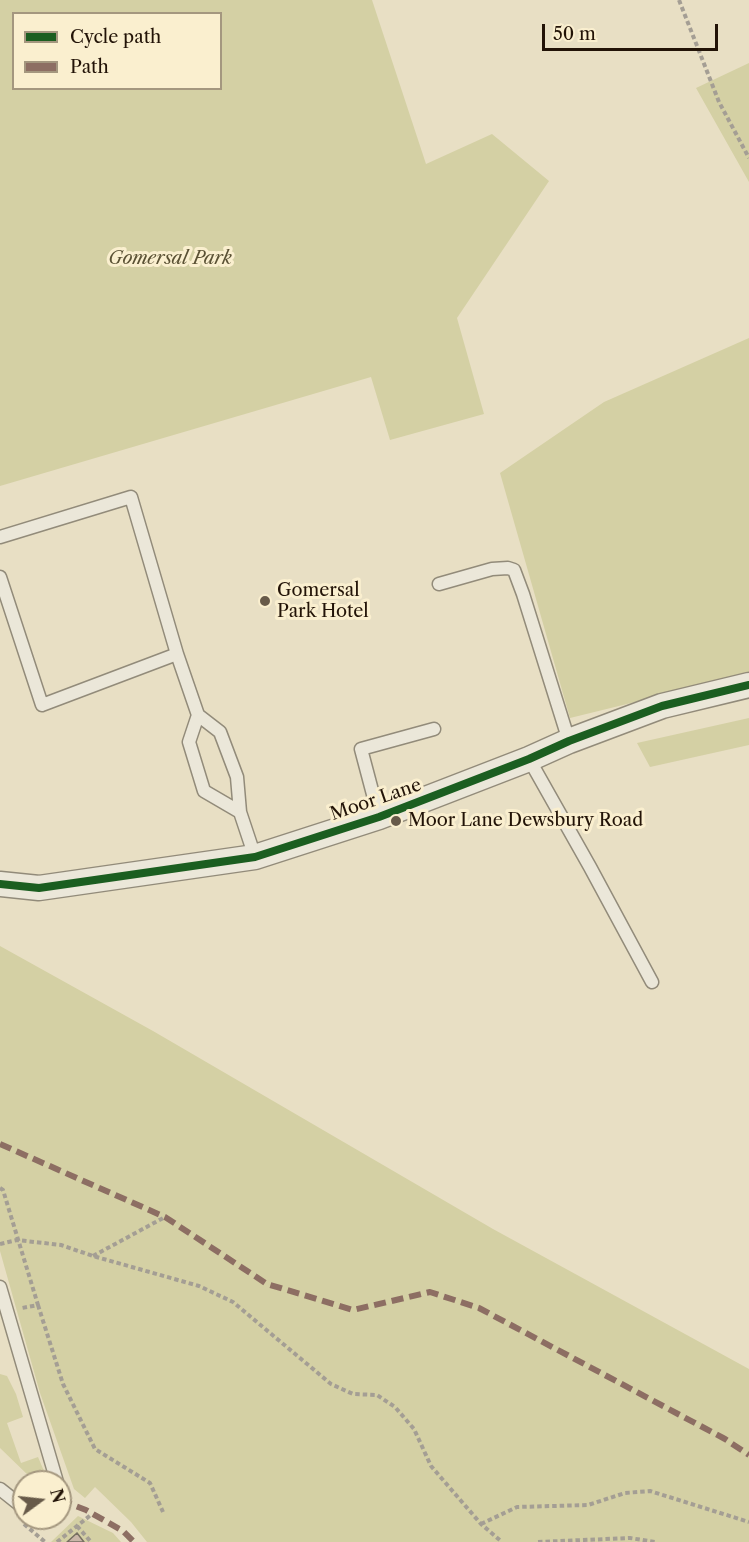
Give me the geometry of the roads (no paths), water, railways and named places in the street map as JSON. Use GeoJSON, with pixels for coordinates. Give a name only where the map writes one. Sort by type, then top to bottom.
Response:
{"type":"FeatureCollection","features":[{"type":"Feature","properties":{"kind":"street","name":"Moor Lane"},"geometry":{"type":"LineString","coordinates":[[0,884],[39,888],[255,857],[379,817],[662,706],[749,685]]}},
{"type":"Feature","properties":{"kind":"lane"},"geometry":{"type":"LineString","coordinates":[[0,537],[130,497],[198,716],[220,732],[237,777],[240,812],[255,857]]}},
{"type":"Feature","properties":{"kind":"lane"},"geometry":{"type":"LineString","coordinates":[[439,584],[492,569],[508,567],[514,570],[569,741]]}},
{"type":"Feature","properties":{"kind":"lane"},"geometry":{"type":"LineString","coordinates":[[0,577],[42,705],[177,654]]}},
{"type":"Feature","properties":{"kind":"lane"},"geometry":{"type":"LineString","coordinates":[[198,716],[189,742],[204,791],[240,812]]}},
{"type":"Feature","properties":{"kind":"lane"},"geometry":{"type":"LineString","coordinates":[[379,817],[361,749],[434,729]]}},
{"type":"Feature","properties":{"kind":"lane"},"geometry":{"type":"LineString","coordinates":[[529,759],[652,982]]}},
{"type":"Feature","properties":{"kind":"lane"},"geometry":{"type":"LineString","coordinates":[[0,1287],[53,1470]]}},
{"type":"Feature","properties":{"kind":"lane"},"geometry":{"type":"LineString","coordinates":[[0,1489],[12,1498]]}},
{"type":"Feature","properties":{"kind":"place","name":"Gomersal Park Hotel"},"geometry":{"type":"Point","coordinates":[265,601]}},
{"type":"Feature","properties":{"kind":"place","name":"Moor Lane Dewsbury Road"},"geometry":{"type":"Point","coordinates":[396,821]}},
{"type":"Feature","properties":{"kind":"park label","name":"Gomersal Park"},"geometry":{"type":"Point","coordinates":[170,259]}}]}
